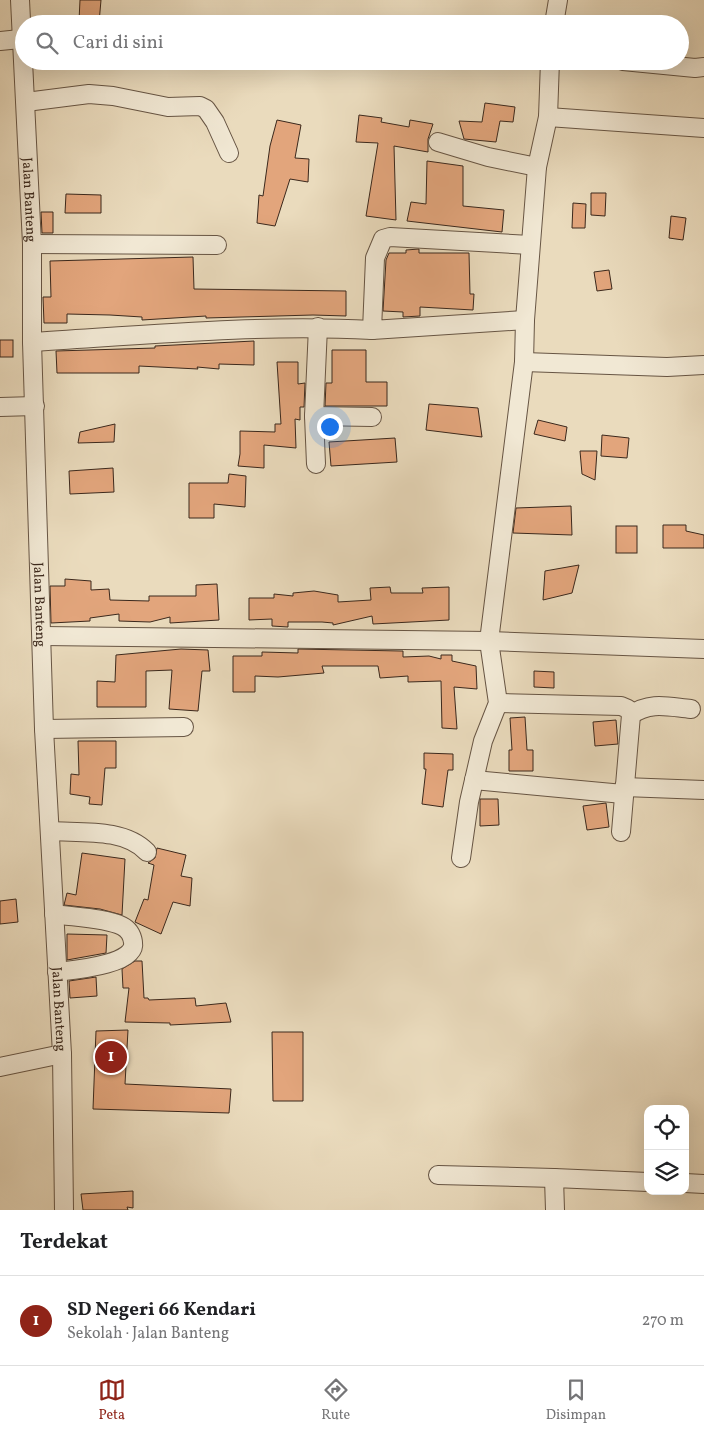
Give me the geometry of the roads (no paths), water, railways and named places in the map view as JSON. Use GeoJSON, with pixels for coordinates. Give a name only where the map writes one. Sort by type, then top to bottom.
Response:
{"type":"FeatureCollection","features":[{"type":"Feature","properties":{"kind":"street","name":"Jalan Banteng"},"geometry":{"type":"LineString","coordinates":[[20,0],[20,15]]}},
{"type":"Feature","properties":{"kind":"street"},"geometry":{"type":"LineString","coordinates":[[556,15],[558,0]]}},
{"type":"Feature","properties":{"kind":"street"},"geometry":{"type":"LineString","coordinates":[[0,41],[15,40]]}},
{"type":"Feature","properties":{"kind":"street"},"geometry":{"type":"LineString","coordinates":[[689,67],[704,67]]}},
{"type":"Feature","properties":{"kind":"street","name":"Jalan Banteng"},"geometry":{"type":"LineString","coordinates":[[23,70],[32,244],[32,342],[43,636],[44,729],[62,1054],[64,1210]]}},
{"type":"Feature","properties":{"kind":"street"},"geometry":{"type":"LineString","coordinates":[[461,858],[474,780],[483,741],[498,703],[489,642],[524,362],[530,245],[537,167],[548,117],[550,70]]}},
{"type":"Feature","properties":{"kind":"street"},"geometry":{"type":"LineString","coordinates":[[26,102],[89,94],[113,96],[168,107],[200,106],[206,109],[215,122],[229,153]]}},
{"type":"Feature","properties":{"kind":"street"},"geometry":{"type":"LineString","coordinates":[[548,117],[704,128]]}},
{"type":"Feature","properties":{"kind":"street"},"geometry":{"type":"LineString","coordinates":[[438,142],[488,157],[537,167]]}},
{"type":"Feature","properties":{"kind":"street"},"geometry":{"type":"LineString","coordinates":[[372,330],[375,258],[383,240],[390,236],[530,245]]}},
{"type":"Feature","properties":{"kind":"street"},"geometry":{"type":"LineString","coordinates":[[32,244],[217,245]]}},
{"type":"Feature","properties":{"kind":"street"},"geometry":{"type":"LineString","coordinates":[[32,342],[230,329],[318,327],[372,330],[525,320]]}},
{"type":"Feature","properties":{"kind":"street"},"geometry":{"type":"LineString","coordinates":[[316,464],[314,416],[318,327]]}},
{"type":"Feature","properties":{"kind":"street"},"geometry":{"type":"LineString","coordinates":[[524,362],[666,366],[704,365]]}},
{"type":"Feature","properties":{"kind":"street"},"geometry":{"type":"LineString","coordinates":[[0,407],[35,406]]}},
{"type":"Feature","properties":{"kind":"street"},"geometry":{"type":"LineString","coordinates":[[314,416],[372,417]]}},
{"type":"Feature","properties":{"kind":"street"},"geometry":{"type":"LineString","coordinates":[[43,636],[489,642],[704,648]]}},
{"type":"Feature","properties":{"kind":"street"},"geometry":{"type":"LineString","coordinates":[[498,703],[621,706],[628,709],[631,714],[621,832]]}},
{"type":"Feature","properties":{"kind":"street"},"geometry":{"type":"LineString","coordinates":[[631,714],[642,707],[653,706],[692,709]]}},
{"type":"Feature","properties":{"kind":"street"},"geometry":{"type":"LineString","coordinates":[[44,729],[184,727]]}},
{"type":"Feature","properties":{"kind":"street"},"geometry":{"type":"LineString","coordinates":[[474,780],[624,790],[704,790]]}},
{"type":"Feature","properties":{"kind":"street"},"geometry":{"type":"LineString","coordinates":[[50,831],[121,836],[131,839],[147,852]]}},
{"type":"Feature","properties":{"kind":"street"},"geometry":{"type":"LineString","coordinates":[[54,914],[122,926],[132,936],[134,944],[133,950],[126,957],[94,966],[57,972]]}},
{"type":"Feature","properties":{"kind":"street"},"geometry":{"type":"LineString","coordinates":[[0,1066],[62,1054]]}},
{"type":"Feature","properties":{"kind":"street"},"geometry":{"type":"LineString","coordinates":[[438,1175],[644,1182]]}},
{"type":"Feature","properties":{"kind":"street"},"geometry":{"type":"LineString","coordinates":[[554,1178],[555,1210]]}},
{"type":"Feature","properties":{"kind":"street"},"geometry":{"type":"LineString","coordinates":[[689,1183],[704,1184]]}},
{"type":"Feature","properties":{"kind":"place","name":"SD Negeri 66 Kendari"},"geometry":{"type":"Point","coordinates":[111,1057]}}]}
